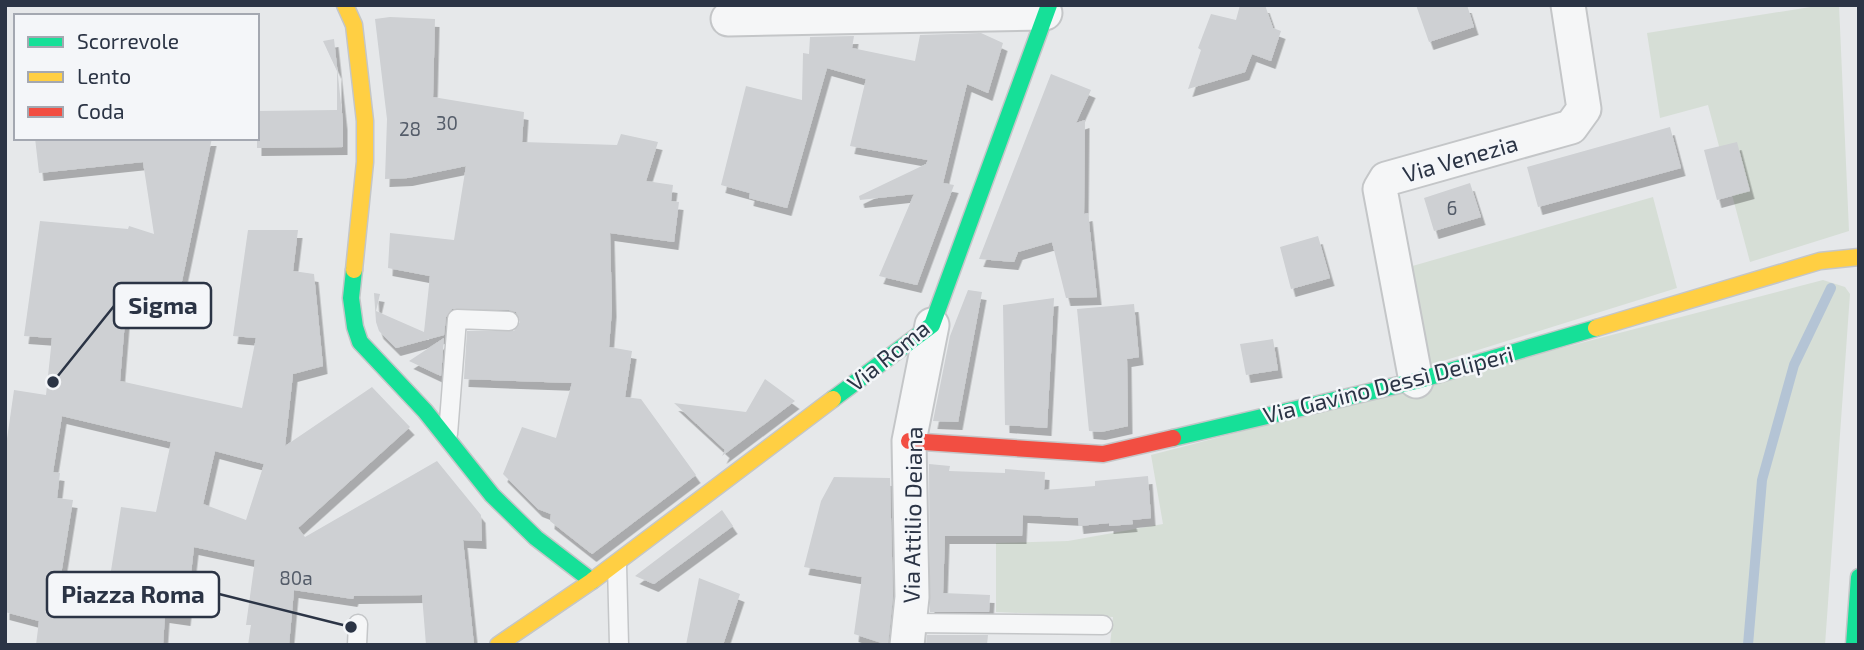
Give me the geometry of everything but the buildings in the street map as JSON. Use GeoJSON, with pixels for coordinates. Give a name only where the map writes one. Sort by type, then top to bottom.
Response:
{"type":"FeatureCollection","features":[{"type":"Feature","properties":{"kind":"street"},"geometry":{"type":"LineString","coordinates":[[345,5],[354,25],[365,121],[365,162],[351,298],[360,342],[425,411],[492,495],[536,538],[592,581]]}},
{"type":"Feature","properties":{"kind":"street","name":"Via Venezia"},"geometry":{"type":"LineString","coordinates":[[1416,381],[1380,189],[1386,179],[1571,127],[1584,109],[1569,5]]}},
{"type":"Feature","properties":{"kind":"street","name":"Via Roma"},"geometry":{"type":"LineString","coordinates":[[499,645],[592,581],[932,325],[1047,9],[727,19]]}},
{"type":"Feature","properties":{"kind":"street","name":"Via Gavino Dessì Deliperi"},"geometry":{"type":"LineString","coordinates":[[909,441],[1103,454],[1416,381],[1820,261],[1859,257]]}},
{"type":"Feature","properties":{"kind":"street","name":"Via Attilio Deiana"},"geometry":{"type":"LineString","coordinates":[[908,634],[912,597],[909,441],[932,325]]}},
{"type":"Feature","properties":{"kind":"street"},"geometry":{"type":"LineString","coordinates":[[1854,645],[1859,577]]}},
{"type":"Feature","properties":{"kind":"lane"},"geometry":{"type":"LineString","coordinates":[[447,439],[457,318],[509,321]]}},
{"type":"Feature","properties":{"kind":"lane"},"geometry":{"type":"LineString","coordinates":[[617,562],[619,645]]}},
{"type":"Feature","properties":{"kind":"lane"},"geometry":{"type":"LineString","coordinates":[[357,645],[358,624]]}},
{"type":"Feature","properties":{"kind":"lane","name":"Via Attilio Deiana"},"geometry":{"type":"LineString","coordinates":[[908,634],[1103,625]]}},
{"type":"Feature","properties":{"kind":"shaded area"},"geometry":{"type":"Polygon","coordinates":[[[1823,5],[1839,5],[1849,231],[1750,262],[1708,105],[1660,118],[1647,33],[1823,5]]]}},
{"type":"Feature","properties":{"kind":"shaded area"},"geometry":{"type":"Polygon","coordinates":[[[1653,197],[1677,288],[1430,365],[1409,267],[1653,197]]]}},
{"type":"Feature","properties":{"kind":"shaded area"},"geometry":{"type":"Polygon","coordinates":[[[1823,280],[1845,287],[1850,294],[1825,645],[1110,645],[1113,617],[996,612],[996,543],[1068,541],[1163,524],[1151,455],[1823,280]]]}},
{"type":"Feature","properties":{"kind":"waterway"},"geometry":{"type":"LineString","coordinates":[[1748,645],[1762,480],[1794,365],[1831,288]]}},
{"type":"Feature","properties":{"kind":"traffic: fast"},"geometry":{"type":"LineString","coordinates":[[833,399],[932,325],[1049,5]]}},
{"type":"Feature","properties":{"kind":"traffic: fast"},"geometry":{"type":"LineString","coordinates":[[354,270],[351,298],[360,342],[425,411],[492,495],[536,538],[592,581]]}},
{"type":"Feature","properties":{"kind":"traffic: fast"},"geometry":{"type":"LineString","coordinates":[[1173,438],[1416,381],[1596,328]]}},
{"type":"Feature","properties":{"kind":"traffic: fast"},"geometry":{"type":"LineString","coordinates":[[1854,645],[1859,577]]}},
{"type":"Feature","properties":{"kind":"traffic: slow"},"geometry":{"type":"LineString","coordinates":[[345,5],[354,25],[365,121],[365,162],[354,270]]}},
{"type":"Feature","properties":{"kind":"traffic: slow"},"geometry":{"type":"LineString","coordinates":[[1596,328],[1820,261],[1859,257]]}},
{"type":"Feature","properties":{"kind":"traffic: slow"},"geometry":{"type":"LineString","coordinates":[[498,645],[592,581],[833,399]]}},
{"type":"Feature","properties":{"kind":"traffic: jam"},"geometry":{"type":"LineString","coordinates":[[909,441],[1103,454],[1173,438]]}},
{"type":"Feature","properties":{"kind":"place","name":"Sigma"},"geometry":{"type":"Point","coordinates":[53,382]}},
{"type":"Feature","properties":{"kind":"place","name":"Piazza Roma"},"geometry":{"type":"Point","coordinates":[351,627]}}]}
